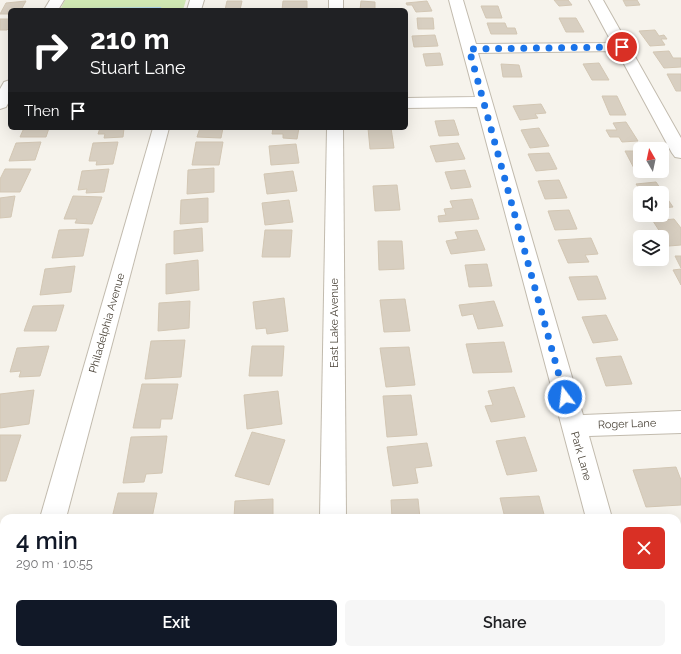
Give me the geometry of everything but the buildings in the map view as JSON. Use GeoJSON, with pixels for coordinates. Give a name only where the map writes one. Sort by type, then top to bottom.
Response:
{"type":"FeatureCollection","features":[{"type":"Feature","properties":{"kind":"street","name":"Park Lane"},"geometry":{"type":"LineString","coordinates":[[456,0],[598,514]]}},
{"type":"Feature","properties":{"kind":"street"},"geometry":{"type":"LineString","coordinates":[[596,0],[681,153]]}},
{"type":"Feature","properties":{"kind":"street"},"geometry":{"type":"LineString","coordinates":[[469,49],[622,47]]}},
{"type":"Feature","properties":{"kind":"street"},"geometry":{"type":"LineString","coordinates":[[0,104],[8,90]]}},
{"type":"Feature","properties":{"kind":"street"},"geometry":{"type":"LineString","coordinates":[[408,103],[484,102]]}},
{"type":"Feature","properties":{"kind":"street","name":"Philadelphia Avenue"},"geometry":{"type":"LineString","coordinates":[[54,514],[160,130]]}},
{"type":"Feature","properties":{"kind":"street","name":"East Lake Avenue"},"geometry":{"type":"LineString","coordinates":[[333,514],[335,130]]}},
{"type":"Feature","properties":{"kind":"street","name":"Roger Lane"},"geometry":{"type":"LineString","coordinates":[[573,426],[681,422]]}},
{"type":"Feature","properties":{"kind":"green space"},"geometry":{"type":"Polygon","coordinates":[[[65,0],[186,0],[184,8],[61,8],[65,0]]]}},
{"type":"Feature","properties":{"kind":"water"},"geometry":{"type":"Polygon","coordinates":[[[161,7],[161,8],[86,8],[161,7]]]}},
{"type":"Feature","properties":{"kind":"route"},"geometry":{"type":"LineString","coordinates":[[565,397],[469,49],[622,47]]}}]}
